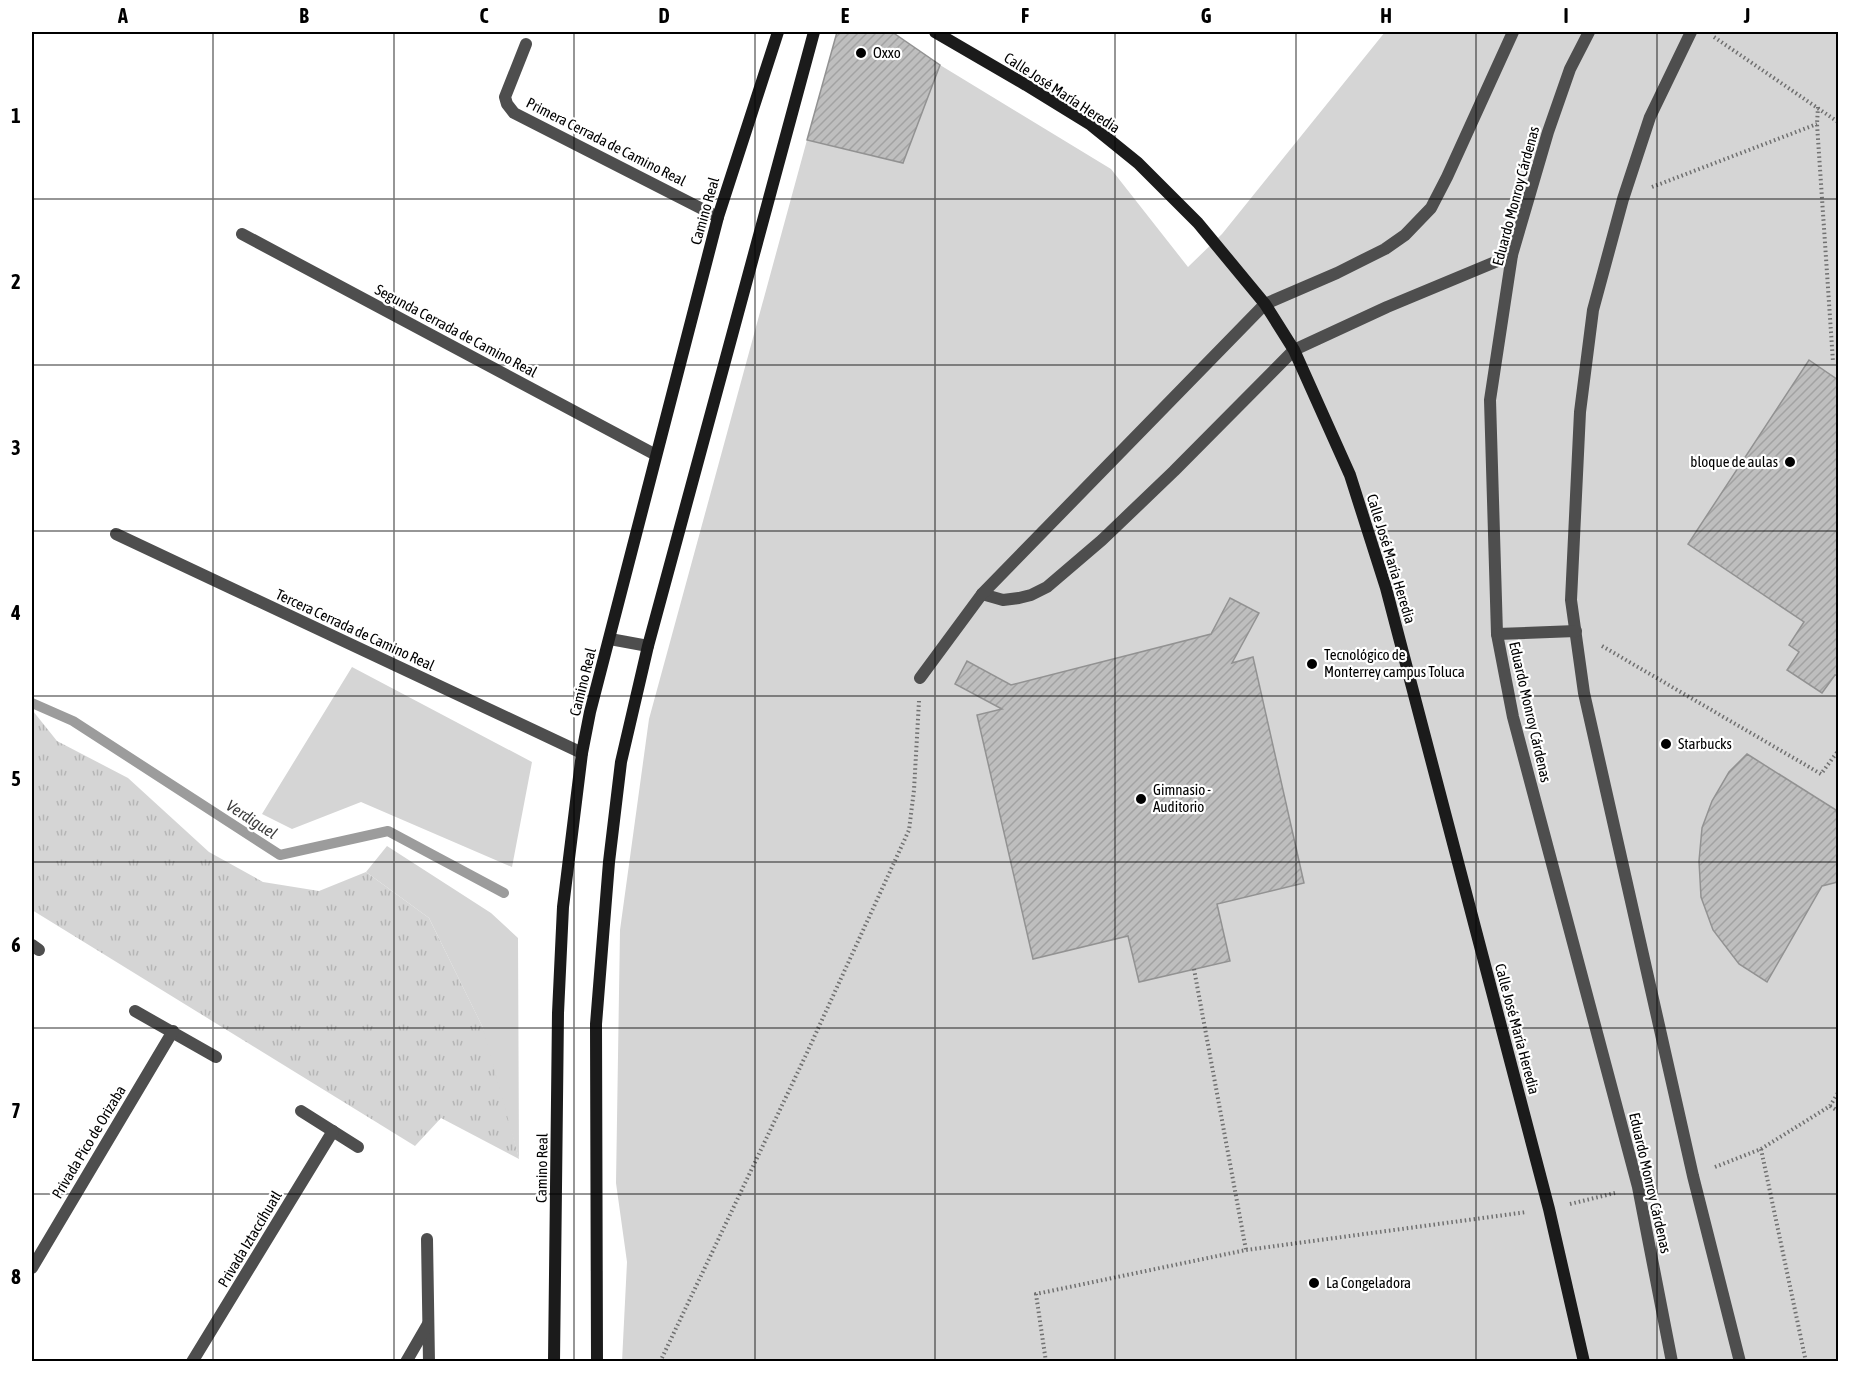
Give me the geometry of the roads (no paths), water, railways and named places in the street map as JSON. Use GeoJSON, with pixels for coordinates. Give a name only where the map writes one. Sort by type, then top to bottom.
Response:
{"type":"FeatureCollection","features":[{"type":"Feature","properties":{"kind":"main road","name":"Camino Real"},"geometry":{"type":"LineString","coordinates":[[554,1362],[558,1013],[564,907],[582,753],[590,712],[718,217],[778,32]]}},
{"type":"Feature","properties":{"kind":"main road"},"geometry":{"type":"LineString","coordinates":[[597,1362],[596,1024],[609,862],[621,762],[648,646],[814,32]]}},
{"type":"Feature","properties":{"kind":"main road","name":"Calle José María Heredia"},"geometry":{"type":"LineString","coordinates":[[935,32],[1091,126],[1138,163],[1198,223],[1265,304],[1294,350],[1350,475],[1386,588],[1549,1209],[1584,1362]]}},
{"type":"Feature","properties":{"kind":"street"},"geometry":{"type":"LineString","coordinates":[[920,678],[982,594],[1265,304],[1337,273],[1385,249],[1405,235],[1431,208],[1448,177],[1513,32]]}},
{"type":"Feature","properties":{"kind":"street","name":"Eduardo Monroy Cárdenas"},"geometry":{"type":"LineString","coordinates":[[1589,32],[1570,69],[1548,132],[1512,255],[1490,400],[1497,634],[1513,717],[1638,1187],[1672,1362]]}},
{"type":"Feature","properties":{"kind":"street"},"geometry":{"type":"LineString","coordinates":[[1690,32],[1650,117],[1623,199],[1593,310],[1580,412],[1571,600],[1584,693],[1693,1176],[1740,1362]]}},
{"type":"Feature","properties":{"kind":"street","name":"Primera Cerrada de Camino Real"},"geometry":{"type":"LineString","coordinates":[[526,44],[506,97],[507,104],[514,113],[718,217]]}},
{"type":"Feature","properties":{"kind":"street","name":"Segunda Cerrada de Camino Real"},"geometry":{"type":"LineString","coordinates":[[242,234],[656,455]]}},
{"type":"Feature","properties":{"kind":"street"},"geometry":{"type":"LineString","coordinates":[[982,594],[1003,600],[1031,595],[1047,587],[1102,540],[1174,471],[1294,350],[1387,307],[1512,255]]}},
{"type":"Feature","properties":{"kind":"street","name":"Tercera Cerrada de Camino Real"},"geometry":{"type":"LineString","coordinates":[[116,534],[582,753]]}},
{"type":"Feature","properties":{"kind":"street"},"geometry":{"type":"LineString","coordinates":[[1497,634],[1576,631]]}},
{"type":"Feature","properties":{"kind":"street"},"geometry":{"type":"LineString","coordinates":[[610,639],[648,646]]}},
{"type":"Feature","properties":{"kind":"street"},"geometry":{"type":"LineString","coordinates":[[135,1011],[216,1057]]}},
{"type":"Feature","properties":{"kind":"street","name":"Privada Pico de Orizaba"},"geometry":{"type":"LineString","coordinates":[[32,1268],[173,1031]]}},
{"type":"Feature","properties":{"kind":"street"},"geometry":{"type":"LineString","coordinates":[[300,1111],[358,1147]]}},
{"type":"Feature","properties":{"kind":"street","name":"Privada Iztaccíhuatl"},"geometry":{"type":"LineString","coordinates":[[192,1362],[333,1131]]}},
{"type":"Feature","properties":{"kind":"street"},"geometry":{"type":"LineString","coordinates":[[427,1239],[429,1362]]}},
{"type":"Feature","properties":{"kind":"street"},"geometry":{"type":"LineString","coordinates":[[405,1362],[429,1322]]}},
{"type":"Feature","properties":{"kind":"waterway","name":"Verdiguel"},"geometry":{"type":"LineString","coordinates":[[32,703],[73,721],[280,855],[388,831],[504,893]]}},
{"type":"Feature","properties":{"kind":"place","name":"Oxxo"},"geometry":{"type":"Point","coordinates":[861,53]}},
{"type":"Feature","properties":{"kind":"place","name":"bloque de aulas"},"geometry":{"type":"Point","coordinates":[1790,462]}},
{"type":"Feature","properties":{"kind":"place","name":"Tecnológico de Monterrey campus Toluca"},"geometry":{"type":"Point","coordinates":[1312,664]}},
{"type":"Feature","properties":{"kind":"place","name":"Starbucks"},"geometry":{"type":"Point","coordinates":[1666,744]}},
{"type":"Feature","properties":{"kind":"place","name":"Gimnasio - Auditorio"},"geometry":{"type":"Point","coordinates":[1141,799]}},
{"type":"Feature","properties":{"kind":"place","name":"La Congeladora"},"geometry":{"type":"Point","coordinates":[1314,1283]}}]}
